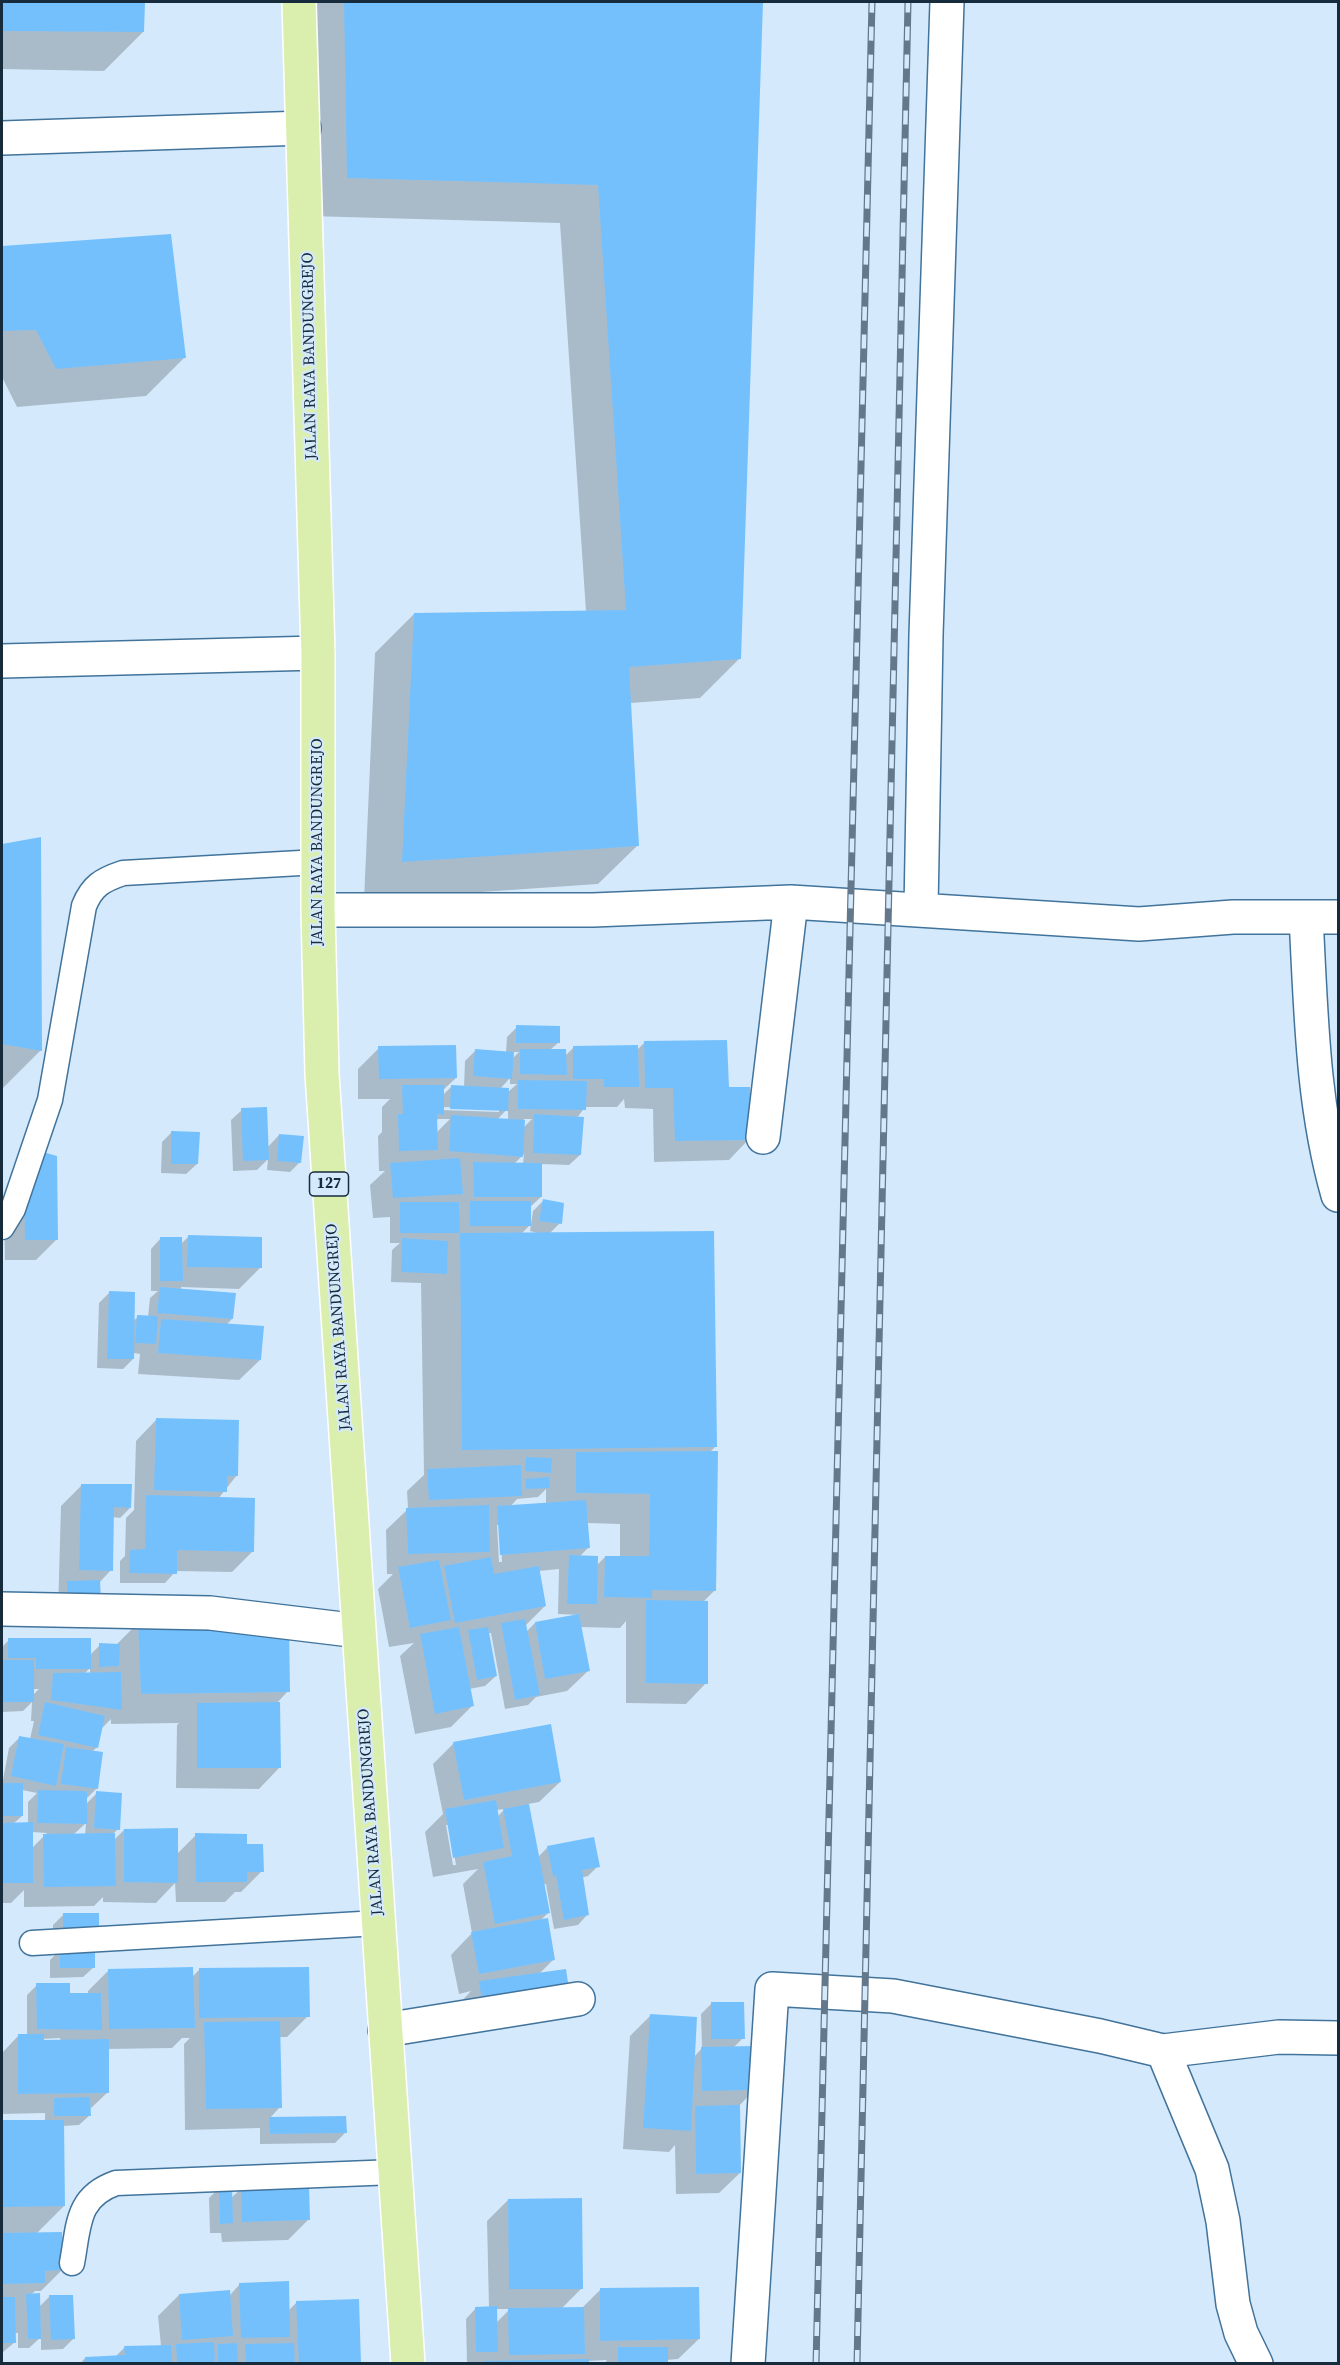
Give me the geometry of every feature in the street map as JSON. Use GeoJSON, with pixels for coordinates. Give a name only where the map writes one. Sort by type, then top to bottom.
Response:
{"type":"FeatureCollection","features":[{"type":"Feature","properties":{"kind":"main road","name":"JALAN RAYA BANDUNGREJO"},"geometry":{"type":"LineString","coordinates":[[299,2],[318,653],[318,910],[322,1074],[408,2364]]}},
{"type":"Feature","properties":{"kind":"street"},"geometry":{"type":"LineString","coordinates":[[921,909],[926,623],[947,2]]}},
{"type":"Feature","properties":{"kind":"street"},"geometry":{"type":"LineString","coordinates":[[2,138],[304,128]]}},
{"type":"Feature","properties":{"kind":"street"},"geometry":{"type":"LineString","coordinates":[[2,661],[318,653]]}},
{"type":"Feature","properties":{"kind":"street"},"geometry":{"type":"LineString","coordinates":[[763,1137],[791,902]]}},
{"type":"Feature","properties":{"kind":"street"},"geometry":{"type":"LineString","coordinates":[[318,910],[593,910],[791,902],[1139,924],[1233,917],[1338,917]]}},
{"type":"Feature","properties":{"kind":"street"},"geometry":{"type":"LineString","coordinates":[[1306,917],[1316,1093],[1329,1162],[1338,1195]]}},
{"type":"Feature","properties":{"kind":"street"},"geometry":{"type":"LineString","coordinates":[[2,1609],[210,1613],[359,1631]]}},
{"type":"Feature","properties":{"kind":"street"},"geometry":{"type":"LineString","coordinates":[[748,2364],[772,1989],[893,1996],[1100,2036],[1163,2051],[1279,2037],[1338,2038]]}},
{"type":"Feature","properties":{"kind":"street"},"geometry":{"type":"LineString","coordinates":[[385,2030],[578,1999]]}},
{"type":"Feature","properties":{"kind":"street"},"geometry":{"type":"LineString","coordinates":[[1163,2051],[1212,2169],[1223,2221],[1233,2304],[1241,2333],[1256,2364]]}},
{"type":"Feature","properties":{"kind":"lane"},"geometry":{"type":"LineString","coordinates":[[2,1227],[13,1209],[50,1100],[84,906],[90,891],[103,879],[123,873],[318,862]]}},
{"type":"Feature","properties":{"kind":"lane"},"geometry":{"type":"LineString","coordinates":[[32,1942],[378,1923]]}},
{"type":"Feature","properties":{"kind":"lane"},"geometry":{"type":"LineString","coordinates":[[72,2263],[81,2213],[90,2197],[102,2188],[116,2183],[395,2172]]}},
{"type":"Feature","properties":{"kind":"building"},"geometry":{"type":"Polygon","coordinates":[[[2,2],[145,2],[144,32],[2,31],[2,2]]]}},
{"type":"Feature","properties":{"kind":"building"},"geometry":{"type":"Polygon","coordinates":[[[344,2],[763,2],[741,659],[629,667],[639,846],[402,862],[414,613],[626,610],[598,185],[347,178],[344,2]]]}},
{"type":"Feature","properties":{"kind":"building"},"geometry":{"type":"Polygon","coordinates":[[[171,234],[186,358],[56,369],[36,330],[2,331],[2,246],[171,234]]]}},
{"type":"Feature","properties":{"kind":"building"},"geometry":{"type":"Polygon","coordinates":[[[41,837],[42,1051],[2,1044],[2,844],[41,837]]]}},
{"type":"Feature","properties":{"kind":"building"},"geometry":{"type":"Polygon","coordinates":[[[516,1025],[560,1026],[560,1043],[516,1043],[516,1025]]]}},
{"type":"Feature","properties":{"kind":"building"},"geometry":{"type":"Polygon","coordinates":[[[727,1040],[729,1087],[750,1087],[751,1140],[675,1141],[673,1088],[645,1088],[644,1041],[727,1040]]]}},
{"type":"Feature","properties":{"kind":"building"},"geometry":{"type":"Polygon","coordinates":[[[456,1045],[457,1078],[379,1079],[378,1046],[456,1045]]]}},
{"type":"Feature","properties":{"kind":"building"},"geometry":{"type":"Polygon","coordinates":[[[638,1045],[639,1087],[604,1087],[604,1079],[573,1079],[573,1046],[638,1045]]]}},
{"type":"Feature","properties":{"kind":"building"},"geometry":{"type":"Polygon","coordinates":[[[475,1049],[514,1052],[512,1079],[473,1076],[475,1049]]]}},
{"type":"Feature","properties":{"kind":"building"},"geometry":{"type":"Polygon","coordinates":[[[520,1049],[566,1049],[567,1075],[520,1074],[520,1049]]]}},
{"type":"Feature","properties":{"kind":"building"},"geometry":{"type":"Polygon","coordinates":[[[518,1080],[587,1081],[586,1110],[518,1109],[518,1080]]]}},
{"type":"Feature","properties":{"kind":"building"},"geometry":{"type":"Polygon","coordinates":[[[402,1085],[444,1085],[444,1115],[437,1114],[438,1150],[399,1151],[398,1114],[403,1114],[402,1085]]]}},
{"type":"Feature","properties":{"kind":"building"},"geometry":{"type":"Polygon","coordinates":[[[451,1085],[509,1088],[508,1111],[450,1109],[451,1085]]]}},
{"type":"Feature","properties":{"kind":"building"},"geometry":{"type":"Polygon","coordinates":[[[267,1107],[269,1160],[243,1161],[241,1108],[267,1107]]]}},
{"type":"Feature","properties":{"kind":"building"},"geometry":{"type":"Polygon","coordinates":[[[534,1114],[584,1117],[581,1155],[533,1153],[534,1114]]]}},
{"type":"Feature","properties":{"kind":"building"},"geometry":{"type":"Polygon","coordinates":[[[451,1115],[525,1120],[523,1157],[449,1151],[451,1115]]]}},
{"type":"Feature","properties":{"kind":"building"},"geometry":{"type":"Polygon","coordinates":[[[171,1131],[200,1132],[198,1164],[171,1164],[171,1131]]]}},
{"type":"Feature","properties":{"kind":"building"},"geometry":{"type":"Polygon","coordinates":[[[279,1134],[304,1136],[301,1163],[277,1161],[279,1134]]]}},
{"type":"Feature","properties":{"kind":"building"},"geometry":{"type":"Polygon","coordinates":[[[36,1150],[57,1156],[58,1240],[25,1240],[24,1182],[36,1150]]]}},
{"type":"Feature","properties":{"kind":"building"},"geometry":{"type":"Polygon","coordinates":[[[460,1158],[463,1194],[393,1198],[390,1163],[460,1158]]]}},
{"type":"Feature","properties":{"kind":"building"},"geometry":{"type":"Polygon","coordinates":[[[473,1162],[542,1163],[542,1197],[474,1197],[473,1162]]]}},
{"type":"Feature","properties":{"kind":"building"},"geometry":{"type":"Polygon","coordinates":[[[543,1199],[564,1203],[562,1224],[539,1221],[543,1199]]]}},
{"type":"Feature","properties":{"kind":"building"},"geometry":{"type":"Polygon","coordinates":[[[470,1201],[531,1201],[531,1226],[470,1226],[470,1201]]]}},
{"type":"Feature","properties":{"kind":"building"},"geometry":{"type":"Polygon","coordinates":[[[400,1202],[459,1202],[460,1233],[400,1233],[400,1202]]]}},
{"type":"Feature","properties":{"kind":"building"},"geometry":{"type":"Polygon","coordinates":[[[714,1231],[717,1447],[462,1450],[460,1233],[714,1231]]]}},
{"type":"Feature","properties":{"kind":"building"},"geometry":{"type":"Polygon","coordinates":[[[188,1235],[262,1237],[262,1268],[187,1267],[188,1235]]]}},
{"type":"Feature","properties":{"kind":"building"},"geometry":{"type":"Polygon","coordinates":[[[160,1237],[182,1237],[183,1281],[160,1281],[160,1237]]]}},
{"type":"Feature","properties":{"kind":"building"},"geometry":{"type":"Polygon","coordinates":[[[402,1238],[448,1241],[447,1274],[401,1272],[402,1238]]]}},
{"type":"Feature","properties":{"kind":"building"},"geometry":{"type":"Polygon","coordinates":[[[160,1287],[236,1293],[233,1319],[157,1313],[160,1287]]]}},
{"type":"Feature","properties":{"kind":"building"},"geometry":{"type":"Polygon","coordinates":[[[109,1291],[135,1292],[134,1359],[107,1359],[109,1291]]]}},
{"type":"Feature","properties":{"kind":"building"},"geometry":{"type":"Polygon","coordinates":[[[137,1315],[158,1316],[156,1344],[135,1343],[137,1315]]]}},
{"type":"Feature","properties":{"kind":"building"},"geometry":{"type":"Polygon","coordinates":[[[161,1319],[264,1326],[261,1360],[158,1353],[161,1319]]]}},
{"type":"Feature","properties":{"kind":"building"},"geometry":{"type":"Polygon","coordinates":[[[156,1418],[239,1420],[238,1476],[227,1476],[227,1492],[154,1490],[156,1418]]]}},
{"type":"Feature","properties":{"kind":"building"},"geometry":{"type":"Polygon","coordinates":[[[718,1451],[716,1591],[652,1590],[652,1598],[604,1597],[605,1556],[649,1556],[650,1494],[576,1493],[576,1452],[718,1451]]]}},
{"type":"Feature","properties":{"kind":"building"},"geometry":{"type":"Polygon","coordinates":[[[526,1457],[552,1458],[551,1473],[525,1471],[526,1457]]]}},
{"type":"Feature","properties":{"kind":"building"},"geometry":{"type":"Polygon","coordinates":[[[521,1465],[522,1496],[429,1500],[427,1469],[521,1465]]]}},
{"type":"Feature","properties":{"kind":"building"},"geometry":{"type":"Polygon","coordinates":[[[549,1477],[550,1488],[526,1489],[525,1479],[549,1477]]]}},
{"type":"Feature","properties":{"kind":"building"},"geometry":{"type":"Polygon","coordinates":[[[81,1484],[132,1484],[131,1508],[114,1507],[113,1571],[79,1570],[81,1484]]]}},
{"type":"Feature","properties":{"kind":"building"},"geometry":{"type":"Polygon","coordinates":[[[146,1495],[255,1498],[254,1552],[177,1550],[177,1574],[129,1573],[130,1550],[145,1549],[146,1495]]]}},
{"type":"Feature","properties":{"kind":"building"},"geometry":{"type":"Polygon","coordinates":[[[586,1500],[590,1548],[500,1555],[497,1506],[586,1500]]]}},
{"type":"Feature","properties":{"kind":"building"},"geometry":{"type":"Polygon","coordinates":[[[489,1505],[490,1552],[408,1554],[406,1508],[489,1505]]]}},
{"type":"Feature","properties":{"kind":"building"},"geometry":{"type":"Polygon","coordinates":[[[569,1555],[598,1556],[597,1604],[567,1604],[569,1555]]]}},
{"type":"Feature","properties":{"kind":"building"},"geometry":{"type":"Polygon","coordinates":[[[491,1557],[494,1574],[539,1566],[546,1606],[455,1623],[444,1566],[491,1557]]]}},
{"type":"Feature","properties":{"kind":"building"},"geometry":{"type":"Polygon","coordinates":[[[439,1560],[451,1620],[410,1628],[398,1567],[439,1560]]]}},
{"type":"Feature","properties":{"kind":"building"},"geometry":{"type":"Polygon","coordinates":[[[100,1580],[101,1601],[67,1602],[67,1581],[100,1580]]]}},
{"type":"Feature","properties":{"kind":"building"},"geometry":{"type":"Polygon","coordinates":[[[646,1600],[708,1601],[708,1684],[646,1683],[646,1600]]]}},
{"type":"Feature","properties":{"kind":"building"},"geometry":{"type":"Polygon","coordinates":[[[579,1614],[590,1671],[545,1679],[535,1622],[579,1614]]]}},
{"type":"Feature","properties":{"kind":"building"},"geometry":{"type":"Polygon","coordinates":[[[525,1619],[540,1695],[515,1700],[501,1623],[525,1619]]]}},
{"type":"Feature","properties":{"kind":"building"},"geometry":{"type":"Polygon","coordinates":[[[138,1621],[289,1626],[290,1692],[141,1694],[138,1621]]]}},
{"type":"Feature","properties":{"kind":"building"},"geometry":{"type":"Polygon","coordinates":[[[459,1627],[474,1706],[435,1714],[420,1634],[459,1627]]]}},
{"type":"Feature","properties":{"kind":"building"},"geometry":{"type":"Polygon","coordinates":[[[488,1627],[497,1676],[477,1680],[468,1630],[488,1627]]]}},
{"type":"Feature","properties":{"kind":"building"},"geometry":{"type":"Polygon","coordinates":[[[8,1638],[91,1638],[91,1669],[36,1669],[36,1658],[8,1658],[8,1638]]]}},
{"type":"Feature","properties":{"kind":"building"},"geometry":{"type":"Polygon","coordinates":[[[99,1643],[120,1644],[119,1666],[99,1667],[99,1643]]]}},
{"type":"Feature","properties":{"kind":"building"},"geometry":{"type":"Polygon","coordinates":[[[2,1660],[34,1660],[34,1702],[2,1702],[2,1660]]]}},
{"type":"Feature","properties":{"kind":"building"},"geometry":{"type":"Polygon","coordinates":[[[121,1672],[122,1710],[51,1700],[53,1673],[121,1672]]]}},
{"type":"Feature","properties":{"kind":"building"},"geometry":{"type":"Polygon","coordinates":[[[45,1702],[105,1716],[98,1748],[38,1735],[45,1702]]]}},
{"type":"Feature","properties":{"kind":"building"},"geometry":{"type":"Polygon","coordinates":[[[280,1702],[281,1768],[197,1768],[197,1703],[280,1702]]]}},
{"type":"Feature","properties":{"kind":"building"},"geometry":{"type":"Polygon","coordinates":[[[551,1724],[561,1782],[464,1800],[453,1742],[551,1724]]]}},
{"type":"Feature","properties":{"kind":"building"},"geometry":{"type":"Polygon","coordinates":[[[19,1736],[64,1744],[56,1786],[11,1776],[19,1736]]]}},
{"type":"Feature","properties":{"kind":"building"},"geometry":{"type":"Polygon","coordinates":[[[66,1747],[103,1752],[98,1789],[61,1784],[66,1747]]]}},
{"type":"Feature","properties":{"kind":"building"},"geometry":{"type":"Polygon","coordinates":[[[2,1783],[23,1783],[23,1816],[2,1816],[2,1783]]]}},
{"type":"Feature","properties":{"kind":"building"},"geometry":{"type":"Polygon","coordinates":[[[38,1790],[87,1791],[87,1824],[37,1823],[38,1790]]]}},
{"type":"Feature","properties":{"kind":"building"},"geometry":{"type":"Polygon","coordinates":[[[96,1791],[122,1793],[120,1830],[94,1828],[96,1791]]]}},
{"type":"Feature","properties":{"kind":"building"},"geometry":{"type":"Polygon","coordinates":[[[496,1800],[504,1848],[453,1858],[445,1809],[496,1800]]]}},
{"type":"Feature","properties":{"kind":"building"},"geometry":{"type":"Polygon","coordinates":[[[529,1804],[550,1913],[495,1924],[483,1862],[512,1856],[503,1809],[529,1804]]]}},
{"type":"Feature","properties":{"kind":"building"},"geometry":{"type":"Polygon","coordinates":[[[33,1822],[33,1883],[2,1883],[2,1823],[33,1822]]]}},
{"type":"Feature","properties":{"kind":"building"},"geometry":{"type":"Polygon","coordinates":[[[178,1828],[178,1883],[124,1882],[124,1829],[178,1828]]]}},
{"type":"Feature","properties":{"kind":"building"},"geometry":{"type":"Polygon","coordinates":[[[115,1833],[116,1886],[44,1887],[43,1834],[115,1833]]]}},
{"type":"Feature","properties":{"kind":"building"},"geometry":{"type":"Polygon","coordinates":[[[195,1833],[247,1834],[247,1844],[263,1844],[264,1872],[247,1872],[247,1882],[196,1882],[195,1833]]]}},
{"type":"Feature","properties":{"kind":"building"},"geometry":{"type":"Polygon","coordinates":[[[594,1837],[600,1867],[582,1870],[589,1915],[564,1920],[556,1875],[553,1876],[547,1846],[594,1837]]]}},
{"type":"Feature","properties":{"kind":"building"},"geometry":{"type":"Polygon","coordinates":[[[63,1913],[99,1913],[99,1934],[63,1935],[63,1913]]]}},
{"type":"Feature","properties":{"kind":"building"},"geometry":{"type":"Polygon","coordinates":[[[548,1918],[555,1960],[479,1974],[471,1932],[548,1918]]]}},
{"type":"Feature","properties":{"kind":"building"},"geometry":{"type":"Polygon","coordinates":[[[60,1948],[95,1948],[95,1968],[60,1968],[60,1948]]]}},
{"type":"Feature","properties":{"kind":"building"},"geometry":{"type":"Polygon","coordinates":[[[193,1967],[195,2028],[109,2029],[108,1969],[193,1967]]]}},
{"type":"Feature","properties":{"kind":"building"},"geometry":{"type":"Polygon","coordinates":[[[309,1967],[310,2017],[199,2018],[199,1968],[309,1967]]]}},
{"type":"Feature","properties":{"kind":"building"},"geometry":{"type":"Polygon","coordinates":[[[566,1969],[570,1996],[483,2009],[479,1981],[566,1969]]]}},
{"type":"Feature","properties":{"kind":"building"},"geometry":{"type":"Polygon","coordinates":[[[36,1983],[70,1983],[70,1993],[101,1993],[102,2030],[37,2029],[36,1983]]]}},
{"type":"Feature","properties":{"kind":"building"},"geometry":{"type":"Polygon","coordinates":[[[711,2002],[744,2002],[745,2039],[711,2039],[711,2002]]]}},
{"type":"Feature","properties":{"kind":"building"},"geometry":{"type":"Polygon","coordinates":[[[650,2014],[697,2017],[691,2131],[643,2128],[650,2014]]]}},
{"type":"Feature","properties":{"kind":"building"},"geometry":{"type":"Polygon","coordinates":[[[280,2021],[282,2108],[206,2109],[204,2022],[280,2021]]]}},
{"type":"Feature","properties":{"kind":"building"},"geometry":{"type":"Polygon","coordinates":[[[18,2034],[44,2034],[44,2040],[109,2039],[109,2093],[18,2094],[18,2034]]]}},
{"type":"Feature","properties":{"kind":"building"},"geometry":{"type":"Polygon","coordinates":[[[755,2046],[756,2090],[702,2091],[701,2047],[755,2046]]]}},
{"type":"Feature","properties":{"kind":"building"},"geometry":{"type":"Polygon","coordinates":[[[90,2097],[91,2116],[54,2116],[54,2098],[90,2097]]]}},
{"type":"Feature","properties":{"kind":"building"},"geometry":{"type":"Polygon","coordinates":[[[740,2105],[741,2173],[696,2174],[695,2106],[740,2105]]]}},
{"type":"Feature","properties":{"kind":"building"},"geometry":{"type":"Polygon","coordinates":[[[346,2116],[347,2133],[270,2134],[269,2117],[346,2116]]]}},
{"type":"Feature","properties":{"kind":"building"},"geometry":{"type":"Polygon","coordinates":[[[2,2120],[64,2120],[65,2206],[2,2207],[2,2120]]]}},
{"type":"Feature","properties":{"kind":"building"},"geometry":{"type":"Polygon","coordinates":[[[309,2184],[310,2220],[242,2222],[241,2186],[309,2184]]]}},
{"type":"Feature","properties":{"kind":"building"},"geometry":{"type":"Polygon","coordinates":[[[232,2186],[233,2223],[220,2224],[219,2187],[232,2186]]]}},
{"type":"Feature","properties":{"kind":"building"},"geometry":{"type":"Polygon","coordinates":[[[582,2198],[583,2289],[509,2289],[508,2199],[582,2198]]]}},
{"type":"Feature","properties":{"kind":"building"},"geometry":{"type":"Polygon","coordinates":[[[62,2232],[63,2270],[45,2271],[45,2283],[2,2284],[2,2233],[62,2232]]]}},
{"type":"Feature","properties":{"kind":"building"},"geometry":{"type":"Polygon","coordinates":[[[289,2281],[290,2337],[241,2338],[239,2283],[289,2281]]]}},
{"type":"Feature","properties":{"kind":"building"},"geometry":{"type":"Polygon","coordinates":[[[699,2287],[700,2339],[600,2341],[600,2288],[699,2287]]]}},
{"type":"Feature","properties":{"kind":"building"},"geometry":{"type":"Polygon","coordinates":[[[230,2290],[233,2336],[182,2340],[179,2294],[230,2290]]]}},
{"type":"Feature","properties":{"kind":"building"},"geometry":{"type":"Polygon","coordinates":[[[40,2293],[41,2339],[28,2339],[26,2294],[40,2293]]]}},
{"type":"Feature","properties":{"kind":"building"},"geometry":{"type":"Polygon","coordinates":[[[49,2295],[73,2295],[75,2339],[51,2340],[49,2295]]]}},
{"type":"Feature","properties":{"kind":"building"},"geometry":{"type":"Polygon","coordinates":[[[2,2297],[15,2297],[16,2343],[2,2343],[2,2297]]]}},
{"type":"Feature","properties":{"kind":"building"},"geometry":{"type":"Polygon","coordinates":[[[359,2299],[361,2364],[299,2364],[296,2301],[359,2299]]]}},
{"type":"Feature","properties":{"kind":"building"},"geometry":{"type":"Polygon","coordinates":[[[497,2306],[498,2352],[476,2352],[475,2307],[497,2306]]]}},
{"type":"Feature","properties":{"kind":"building"},"geometry":{"type":"Polygon","coordinates":[[[584,2307],[585,2354],[509,2355],[508,2308],[584,2307]]]}},
{"type":"Feature","properties":{"kind":"building"},"geometry":{"type":"Polygon","coordinates":[[[214,2342],[215,2364],[177,2364],[176,2344],[214,2342]]]}},
{"type":"Feature","properties":{"kind":"building"},"geometry":{"type":"Polygon","coordinates":[[[237,2343],[238,2364],[218,2364],[218,2344],[237,2343]]]}},
{"type":"Feature","properties":{"kind":"building"},"geometry":{"type":"Polygon","coordinates":[[[294,2343],[295,2364],[246,2364],[245,2344],[294,2343]]]}},
{"type":"Feature","properties":{"kind":"building"},"geometry":{"type":"Polygon","coordinates":[[[171,2345],[172,2364],[85,2364],[85,2357],[125,2355],[124,2346],[171,2345]]]}},
{"type":"Feature","properties":{"kind":"building"},"geometry":{"type":"Polygon","coordinates":[[[618,2347],[668,2347],[668,2364],[618,2364],[618,2347]]]}},
{"type":"Feature","properties":{"kind":"building"},"geometry":{"type":"Polygon","coordinates":[[[589,2359],[589,2364],[484,2364],[484,2361],[589,2359]]]}},
{"type":"Feature","properties":{"kind":"railway"},"geometry":{"type":"LineString","coordinates":[[816,2364],[872,2]]}},
{"type":"Feature","properties":{"kind":"railway"},"geometry":{"type":"LineString","coordinates":[[857,2364],[908,2]]}}]}
